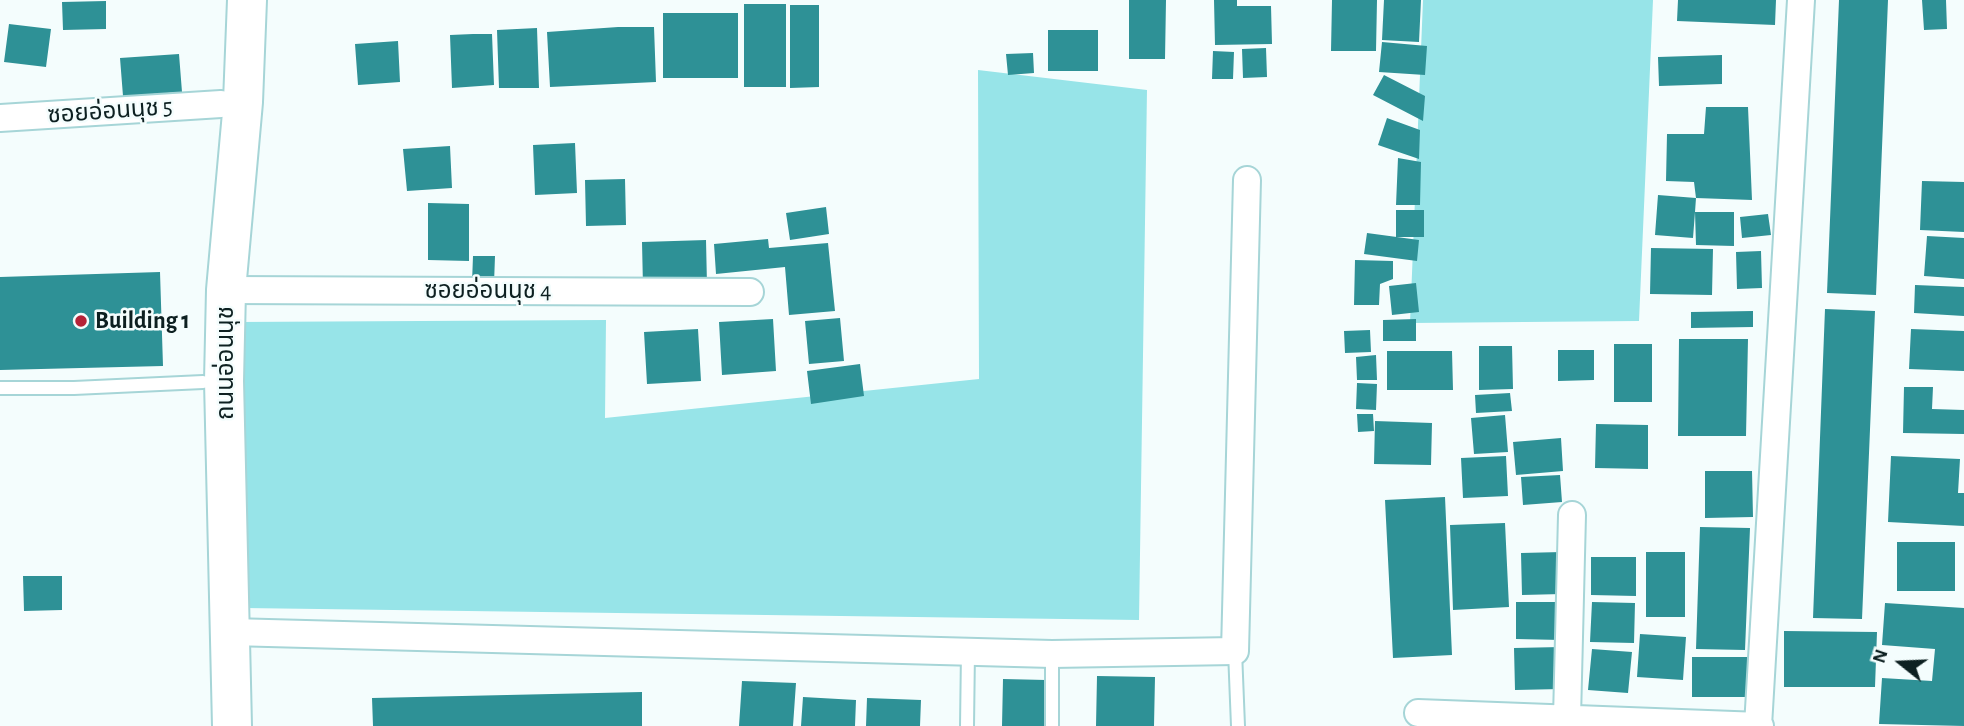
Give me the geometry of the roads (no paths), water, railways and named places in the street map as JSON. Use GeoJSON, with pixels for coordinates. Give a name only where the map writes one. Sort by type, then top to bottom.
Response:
{"type":"FeatureCollection","features":[{"type":"Feature","properties":{"kind":"main road","name":"ถนนอ่อนนุช"},"geometry":{"type":"LineString","coordinates":[[220,0],[221,104],[214,381],[220,632],[232,726]]}},
{"type":"Feature","properties":{"kind":"main road","name":"ถนนอ่อนนุช"},"geometry":{"type":"LineString","coordinates":[[214,381],[226,290],[243,102],[247,0]]}},
{"type":"Feature","properties":{"kind":"main road","name":"ถนนอ่อนนุช"},"geometry":{"type":"LineString","coordinates":[[212,726],[220,632]]}},
{"type":"Feature","properties":{"kind":"street"},"geometry":{"type":"LineString","coordinates":[[1418,713],[1758,726],[1801,0]]}},
{"type":"Feature","properties":{"kind":"street","name":"ซอยอ่อนนุช 5"},"geometry":{"type":"LineString","coordinates":[[0,118],[221,104]]}},
{"type":"Feature","properties":{"kind":"street"},"geometry":{"type":"LineString","coordinates":[[220,632],[1052,654],[1236,651],[1247,180]]}},
{"type":"Feature","properties":{"kind":"street","name":"ซอยอ่อนนุช 4"},"geometry":{"type":"LineString","coordinates":[[226,290],[750,292]]}},
{"type":"Feature","properties":{"kind":"street"},"geometry":{"type":"LineString","coordinates":[[1567,718],[1572,515]]}},
{"type":"Feature","properties":{"kind":"lane"},"geometry":{"type":"LineString","coordinates":[[0,388],[74,388],[214,381]]}},
{"type":"Feature","properties":{"kind":"lane"},"geometry":{"type":"LineString","coordinates":[[967,726],[968,651]]}},
{"type":"Feature","properties":{"kind":"lane"},"geometry":{"type":"LineString","coordinates":[[1236,651],[1238,726]]}},
{"type":"Feature","properties":{"kind":"lane"},"geometry":{"type":"LineString","coordinates":[[1052,654],[1052,726]]}},
{"type":"Feature","properties":{"kind":"place","name":"Building 1"},"geometry":{"type":"Point","coordinates":[81,321]}}]}
